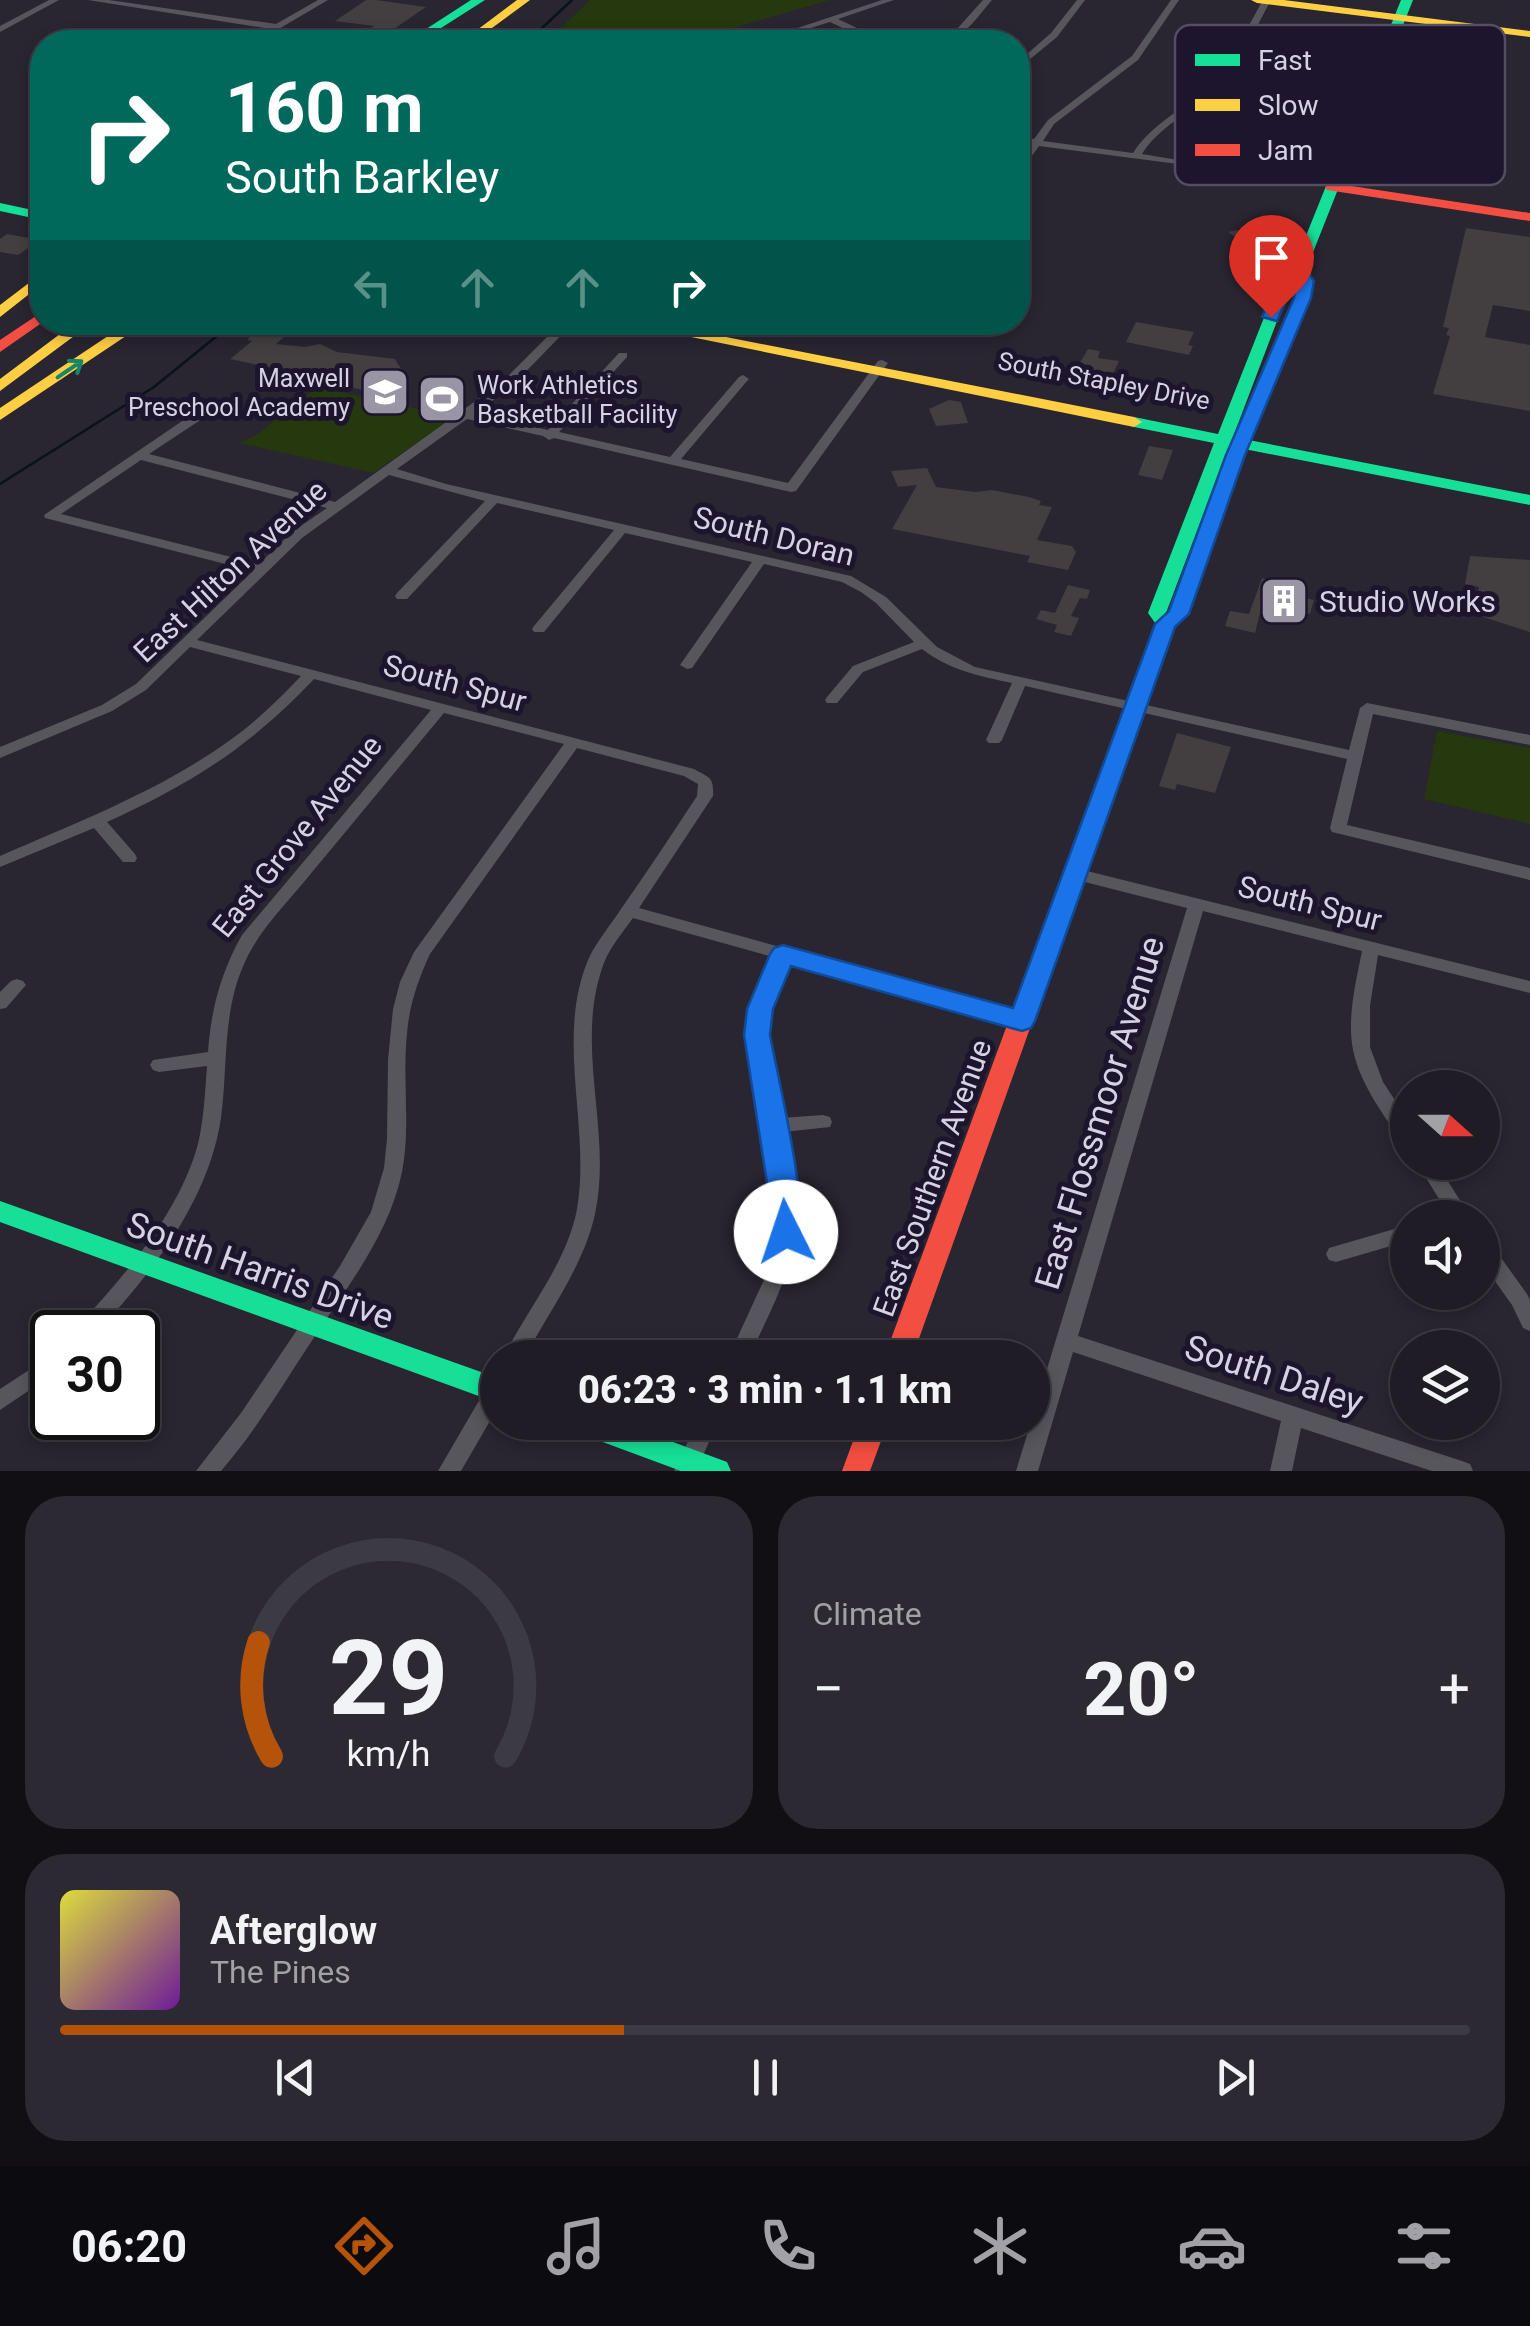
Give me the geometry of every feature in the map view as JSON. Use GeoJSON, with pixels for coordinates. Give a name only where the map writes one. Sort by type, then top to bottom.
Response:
{"type":"FeatureCollection","features":[{"type":"Feature","properties":{"kind":"main road"},"geometry":{"type":"LineString","coordinates":[[432,30],[482,0]]}},
{"type":"Feature","properties":{"kind":"main road"},"geometry":{"type":"LineString","coordinates":[[441,30],[482,0]]}},
{"type":"Feature","properties":{"kind":"main road"},"geometry":{"type":"LineString","coordinates":[[1258,0],[1404,9],[1485,25]]}},
{"type":"Feature","properties":{"kind":"main road"},"geometry":{"type":"LineString","coordinates":[[483,30],[520,3]]}},
{"type":"Feature","properties":{"kind":"main road"},"geometry":{"type":"LineString","coordinates":[[496,30],[520,3]]}},
{"type":"Feature","properties":{"kind":"main road"},"geometry":{"type":"LineString","coordinates":[[1505,29],[1530,34]]}},
{"type":"Feature","properties":{"kind":"main road"},"geometry":{"type":"LineString","coordinates":[[1332,187],[1530,218]]}},
{"type":"Feature","properties":{"kind":"main road","name":"East Southern Avenue"},"geometry":{"type":"LineString","coordinates":[[905,1340],[1166,624],[1178,614],[1185,596],[1263,336],[1287,277],[1299,270],[1332,187]]}},
{"type":"Feature","properties":{"kind":"main road"},"geometry":{"type":"LineString","coordinates":[[0,195],[30,200]]}},
{"type":"Feature","properties":{"kind":"main road"},"geometry":{"type":"LineString","coordinates":[[0,208],[30,214]]}},
{"type":"Feature","properties":{"kind":"main road","name":"East Southern Avenue"},"geometry":{"type":"LineString","coordinates":[[1166,624],[1158,614],[1178,554],[1233,438],[1272,372],[1306,281],[1299,270]]}},
{"type":"Feature","properties":{"kind":"main road"},"geometry":{"type":"LineString","coordinates":[[0,313],[30,288]]}},
{"type":"Feature","properties":{"kind":"main road"},"geometry":{"type":"LineString","coordinates":[[1278,298],[1283,307],[1274,335],[1285,340]]}},
{"type":"Feature","properties":{"kind":"main road"},"geometry":{"type":"LineString","coordinates":[[0,346],[30,325]]}},
{"type":"Feature","properties":{"kind":"main road"},"geometry":{"type":"LineString","coordinates":[[0,386],[69,335]]}},
{"type":"Feature","properties":{"kind":"main road"},"geometry":{"type":"LineString","coordinates":[[0,415],[120,335]]}},
{"type":"Feature","properties":{"kind":"main road","name":"South Stapley Drive"},"geometry":{"type":"LineString","coordinates":[[698,335],[1056,398],[1404,476],[1459,481]]}},
{"type":"Feature","properties":{"kind":"main road","name":"South Stapley Drive"},"geometry":{"type":"LineString","coordinates":[[729,335],[997,396],[1459,481],[1530,500]]}},
{"type":"Feature","properties":{"kind":"main road"},"geometry":{"type":"LineString","coordinates":[[1263,336],[1270,344],[1264,361],[1272,372]]}},
{"type":"Feature","properties":{"kind":"main road"},"geometry":{"type":"LineString","coordinates":[[997,396],[1056,398]]}},
{"type":"Feature","properties":{"kind":"main road"},"geometry":{"type":"LineString","coordinates":[[1459,481],[1495,487],[1522,486]]}},
{"type":"Feature","properties":{"kind":"main road"},"geometry":{"type":"LineString","coordinates":[[1178,554],[1184,558],[1181,588],[1185,596]]}},
{"type":"Feature","properties":{"kind":"main road","name":"South Harris Drive"},"geometry":{"type":"LineString","coordinates":[[0,1211],[480,1384]]}},
{"type":"Feature","properties":{"kind":"main road"},"geometry":{"type":"LineString","coordinates":[[625,1440],[687,1466],[717,1471]]}},
{"type":"Feature","properties":{"kind":"main road"},"geometry":{"type":"LineString","coordinates":[[856,1471],[867,1440]]}},
{"type":"Feature","properties":{"kind":"street"},"geometry":{"type":"LineString","coordinates":[[0,29],[54,0]]}},
{"type":"Feature","properties":{"kind":"street"},"geometry":{"type":"LineString","coordinates":[[92,0],[277,27],[324,0]]}},
{"type":"Feature","properties":{"kind":"street"},"geometry":{"type":"LineString","coordinates":[[166,11],[186,0]]}},
{"type":"Feature","properties":{"kind":"street"},"geometry":{"type":"LineString","coordinates":[[799,30],[890,0]]}},
{"type":"Feature","properties":{"kind":"street"},"geometry":{"type":"LineString","coordinates":[[961,30],[988,0]]}},
{"type":"Feature","properties":{"kind":"street"},"geometry":{"type":"LineString","coordinates":[[1030,56],[1054,35],[1081,0]]}},
{"type":"Feature","properties":{"kind":"street"},"geometry":{"type":"LineString","coordinates":[[1030,151],[1051,122],[1134,58],[1175,0]]}},
{"type":"Feature","properties":{"kind":"street"},"geometry":{"type":"LineString","coordinates":[[1253,25],[1267,0]]}},
{"type":"Feature","properties":{"kind":"street"},"geometry":{"type":"LineString","coordinates":[[833,20],[854,30]]}},
{"type":"Feature","properties":{"kind":"street"},"geometry":{"type":"LineString","coordinates":[[1136,156],[1144,140],[1175,116]]}},
{"type":"Feature","properties":{"kind":"street"},"geometry":{"type":"LineString","coordinates":[[1030,141],[1175,162]]}},
{"type":"Feature","properties":{"kind":"street","name":"East Hilton Avenue"},"geometry":{"type":"LineString","coordinates":[[0,753],[107,708],[140,688],[262,570],[335,506],[506,386],[556,335]]}},
{"type":"Feature","properties":{"kind":"street"},"geometry":{"type":"LineString","coordinates":[[549,436],[624,355]]}},
{"type":"Feature","properties":{"kind":"street"},"geometry":{"type":"LineString","coordinates":[[467,415],[792,488],[879,367]]}},
{"type":"Feature","properties":{"kind":"street"},"geometry":{"type":"LineString","coordinates":[[672,462],[744,379]]}},
{"type":"Feature","properties":{"kind":"street"},"geometry":{"type":"LineString","coordinates":[[222,406],[198,416],[50,515],[262,570]]}},
{"type":"Feature","properties":{"kind":"street"},"geometry":{"type":"LineString","coordinates":[[138,456],[335,506]]}},
{"type":"Feature","properties":{"kind":"street","name":"South Doran"},"geometry":{"type":"LineString","coordinates":[[386,470],[494,499],[832,575],[869,589],[892,607],[921,644],[953,664],[1356,756]]}},
{"type":"Feature","properties":{"kind":"street"},"geometry":{"type":"LineString","coordinates":[[402,596],[494,499]]}},
{"type":"Feature","properties":{"kind":"street"},"geometry":{"type":"LineString","coordinates":[[539,629],[622,528]]}},
{"type":"Feature","properties":{"kind":"street"},"geometry":{"type":"LineString","coordinates":[[687,665],[761,559]]}},
{"type":"Feature","properties":{"kind":"street","name":"South Spur"},"geometry":{"type":"LineString","coordinates":[[188,642],[689,772],[706,782],[705,796],[628,911]]}},
{"type":"Feature","properties":{"kind":"street"},"geometry":{"type":"LineString","coordinates":[[832,700],[858,668],[921,644]]}},
{"type":"Feature","properties":{"kind":"street"},"geometry":{"type":"LineString","coordinates":[[0,862],[206,768],[261,726],[311,674]]}},
{"type":"Feature","properties":{"kind":"street"},"geometry":{"type":"LineString","coordinates":[[994,740],[1020,681]]}},
{"type":"Feature","properties":{"kind":"street","name":"East Grove Avenue"},"geometry":{"type":"LineString","coordinates":[[103,1310],[178,1212],[204,1156],[214,1058],[233,964],[248,939],[440,708]]}},
{"type":"Feature","properties":{"kind":"street"},"geometry":{"type":"LineString","coordinates":[[1530,740],[1367,708],[1338,828],[1530,874]]}},
{"type":"Feature","properties":{"kind":"street"},"geometry":{"type":"LineString","coordinates":[[208,1471],[241,1431],[374,1230],[394,1166],[396,1024],[410,975],[573,742]]}},
{"type":"Feature","properties":{"kind":"street"},"geometry":{"type":"LineString","coordinates":[[96,820],[129,858]]}},
{"type":"Feature","properties":{"kind":"street","name":"South Spur"},"geometry":{"type":"LineString","coordinates":[[1076,874],[1530,987]]}},
{"type":"Feature","properties":{"kind":"street","name":"East Flossmoor Avenue"},"geometry":{"type":"LineString","coordinates":[[1027,1471],[1197,903]]}},
{"type":"Feature","properties":{"kind":"street"},"geometry":{"type":"LineString","coordinates":[[523,1340],[572,1249],[586,1214],[582,1008],[597,960],[628,911],[1022,1021]]}},
{"type":"Feature","properties":{"kind":"street"},"geometry":{"type":"LineString","coordinates":[[1371,946],[1358,1042],[1369,1076],[1390,1101]]}},
{"type":"Feature","properties":{"kind":"street"},"geometry":{"type":"LineString","coordinates":[[747,1340],[780,1270],[786,1232],[786,1202],[757,1035],[760,1009],[783,954]]}},
{"type":"Feature","properties":{"kind":"street"},"geometry":{"type":"LineString","coordinates":[[0,1003],[17,985]]}},
{"type":"Feature","properties":{"kind":"street"},"geometry":{"type":"LineString","coordinates":[[159,1065],[214,1058]]}},
{"type":"Feature","properties":{"kind":"street"},"geometry":{"type":"LineString","coordinates":[[774,1126],[823,1122]]}},
{"type":"Feature","properties":{"kind":"street"},"geometry":{"type":"LineString","coordinates":[[1336,1254],[1390,1238]]}},
{"type":"Feature","properties":{"kind":"street"},"geometry":{"type":"LineString","coordinates":[[1500,1272],[1530,1322]]}},
{"type":"Feature","properties":{"kind":"street","name":"South Daley"},"geometry":{"type":"LineString","coordinates":[[1065,1341],[1462,1471]]}},
{"type":"Feature","properties":{"kind":"street"},"geometry":{"type":"LineString","coordinates":[[0,1402],[30,1380]]}},
{"type":"Feature","properties":{"kind":"street"},"geometry":{"type":"LineString","coordinates":[[1281,1471],[1293,1415]]}},
{"type":"Feature","properties":{"kind":"street"},"geometry":{"type":"LineString","coordinates":[[448,1471],[480,1418]]}},
{"type":"Feature","properties":{"kind":"street"},"geometry":{"type":"LineString","coordinates":[[687,1466],[699,1440]]}},
{"type":"Feature","properties":{"kind":"green space"},"geometry":{"type":"Polygon","coordinates":[[[590,0],[830,0],[726,30],[559,30],[590,0]]]}},
{"type":"Feature","properties":{"kind":"green space"},"geometry":{"type":"Polygon","coordinates":[[[317,387],[455,417],[373,473],[239,443],[258,434],[317,387]]]}},
{"type":"Feature","properties":{"kind":"green space"},"geometry":{"type":"Polygon","coordinates":[[[1437,731],[1530,748],[1530,824],[1424,799],[1437,731]]]}},
{"type":"Feature","properties":{"kind":"building"},"geometry":{"type":"Polygon","coordinates":[[[366,0],[426,7],[392,30],[368,30],[374,26],[335,21],[366,0]]]}},
{"type":"Feature","properties":{"kind":"building"},"geometry":{"type":"Polygon","coordinates":[[[1257,217],[1281,234],[1272,236],[1279,240],[1269,243],[1276,247],[1265,253],[1247,250],[1249,247],[1228,232],[1248,228],[1257,217]]]}},
{"type":"Feature","properties":{"kind":"building"},"geometry":{"type":"Polygon","coordinates":[[[1466,228],[1530,237],[1530,311],[1493,305],[1485,337],[1530,345],[1530,411],[1433,394],[1450,336],[1446,335],[1449,328],[1443,327],[1466,228]]]}},
{"type":"Feature","properties":{"kind":"building"},"geometry":{"type":"Polygon","coordinates":[[[7,234],[30,238],[30,247],[18,255],[0,252],[0,239],[7,234]]]}},
{"type":"Feature","properties":{"kind":"building"},"geometry":{"type":"Polygon","coordinates":[[[1136,322],[1194,332],[1188,345],[1193,346],[1189,355],[1126,342],[1136,322]]]}},
{"type":"Feature","properties":{"kind":"building"},"geometry":{"type":"Polygon","coordinates":[[[252,335],[286,335],[276,344],[320,344],[337,352],[395,359],[403,372],[394,374],[375,392],[282,375],[287,371],[230,359],[252,341],[247,340],[252,335]]]}},
{"type":"Feature","properties":{"kind":"building"},"geometry":{"type":"Polygon","coordinates":[[[1088,349],[1100,351],[1098,358],[1119,361],[1110,380],[1098,378],[1096,382],[1073,374],[1088,349]]]}},
{"type":"Feature","properties":{"kind":"building"},"geometry":{"type":"Polygon","coordinates":[[[949,400],[961,402],[968,423],[936,426],[929,409],[949,400]]]}},
{"type":"Feature","properties":{"kind":"building"},"geometry":{"type":"Polygon","coordinates":[[[1149,446],[1173,450],[1162,480],[1138,475],[1149,446]]]}},
{"type":"Feature","properties":{"kind":"building"},"geometry":{"type":"Polygon","coordinates":[[[927,468],[936,487],[992,490],[1029,497],[1041,501],[1039,505],[1052,507],[1037,540],[1072,546],[1076,552],[1068,570],[1027,562],[1030,556],[892,529],[917,485],[898,487],[891,471],[927,468]]]}},
{"type":"Feature","properties":{"kind":"building"},"geometry":{"type":"Polygon","coordinates":[[[1470,556],[1530,560],[1530,632],[1474,614],[1479,587],[1465,584],[1470,556]]]}},
{"type":"Feature","properties":{"kind":"building"},"geometry":{"type":"Polygon","coordinates":[[[1262,578],[1269,580],[1269,590],[1314,600],[1310,614],[1262,605],[1255,633],[1225,626],[1230,611],[1249,614],[1262,578]]]}},
{"type":"Feature","properties":{"kind":"building"},"geometry":{"type":"Polygon","coordinates":[[[1068,585],[1090,590],[1087,599],[1080,598],[1071,616],[1079,618],[1071,636],[1054,632],[1057,625],[1036,619],[1041,610],[1055,613],[1068,585]]]}},
{"type":"Feature","properties":{"kind":"building"},"geometry":{"type":"Polygon","coordinates":[[[1177,733],[1231,747],[1215,793],[1177,784],[1175,790],[1159,786],[1177,733]]]}},
{"type":"Feature","properties":{"kind":"waterway"},"geometry":{"type":"LineString","coordinates":[[540,30],[572,0]]}},
{"type":"Feature","properties":{"kind":"waterway"},"geometry":{"type":"LineString","coordinates":[[0,484],[154,387],[218,335]]}},
{"type":"Feature","properties":{"kind":"traffic: fast"},"geometry":{"type":"LineString","coordinates":[[431,30],[479,0]]}},
{"type":"Feature","properties":{"kind":"traffic: fast"},"geometry":{"type":"LineString","coordinates":[[1397,25],[1407,0]]}},
{"type":"Feature","properties":{"kind":"traffic: fast"},"geometry":{"type":"LineString","coordinates":[[1165,623],[1157,613],[1165,589],[1287,277],[1299,270],[1333,185]]}},
{"type":"Feature","properties":{"kind":"traffic: fast"},"geometry":{"type":"LineString","coordinates":[[0,207],[30,213]]}},
{"type":"Feature","properties":{"kind":"traffic: fast"},"geometry":{"type":"LineString","coordinates":[[1134,422],[1530,500]]}},
{"type":"Feature","properties":{"kind":"traffic: fast"},"geometry":{"type":"LineString","coordinates":[[0,1211],[480,1384]]}},
{"type":"Feature","properties":{"kind":"traffic: fast"},"geometry":{"type":"LineString","coordinates":[[632,1440],[717,1471]]}},
{"type":"Feature","properties":{"kind":"traffic: slow"},"geometry":{"type":"LineString","coordinates":[[483,30],[524,0]]}},
{"type":"Feature","properties":{"kind":"traffic: slow"},"geometry":{"type":"LineString","coordinates":[[1257,0],[1458,25]]}},
{"type":"Feature","properties":{"kind":"traffic: slow"},"geometry":{"type":"LineString","coordinates":[[1505,31],[1530,34]]}},
{"type":"Feature","properties":{"kind":"traffic: slow"},"geometry":{"type":"LineString","coordinates":[[1149,668],[1165,623],[1179,614],[1236,455],[1302,299],[1306,281],[1299,270]]}},
{"type":"Feature","properties":{"kind":"traffic: slow"},"geometry":{"type":"LineString","coordinates":[[0,313],[30,287]]}},
{"type":"Feature","properties":{"kind":"traffic: slow"},"geometry":{"type":"LineString","coordinates":[[0,386],[69,335]]}},
{"type":"Feature","properties":{"kind":"traffic: slow"},"geometry":{"type":"LineString","coordinates":[[0,415],[120,335]]}},
{"type":"Feature","properties":{"kind":"traffic: slow"},"geometry":{"type":"LineString","coordinates":[[690,335],[1134,422]]}},
{"type":"Feature","properties":{"kind":"traffic: jam"},"geometry":{"type":"LineString","coordinates":[[1332,187],[1530,217]]}},
{"type":"Feature","properties":{"kind":"traffic: jam"},"geometry":{"type":"LineString","coordinates":[[0,347],[30,325]]}},
{"type":"Feature","properties":{"kind":"traffic: jam"},"geometry":{"type":"LineString","coordinates":[[905,1340],[1149,668]]}},
{"type":"Feature","properties":{"kind":"traffic: jam"},"geometry":{"type":"LineString","coordinates":[[856,1471],[867,1440]]}},
{"type":"Feature","properties":{"kind":"place","name":"Maxwell Preschool Academy"},"geometry":{"type":"Point","coordinates":[385,392]}},
{"type":"Feature","properties":{"kind":"place","name":"Work Athletics Basketball Facility"},"geometry":{"type":"Point","coordinates":[442,399]}},
{"type":"Feature","properties":{"kind":"place","name":"Studio Works"},"geometry":{"type":"Point","coordinates":[1284,601]}},
{"type":"Feature","properties":{"kind":"route"},"geometry":{"type":"LineString","coordinates":[[786,1232],[786,1202],[757,1035],[760,1009],[783,954],[1022,1021],[1166,624],[1178,614],[1236,455],[1302,298],[1306,281],[1299,270],[1287,277],[1271,317]]}}]}
